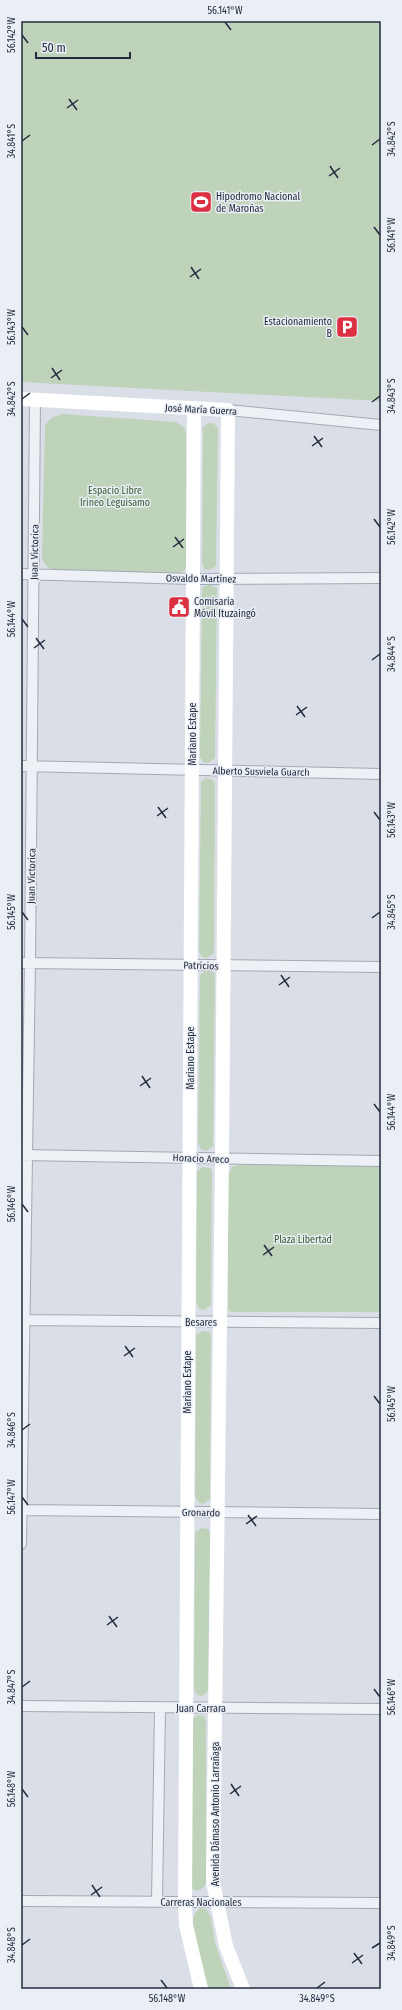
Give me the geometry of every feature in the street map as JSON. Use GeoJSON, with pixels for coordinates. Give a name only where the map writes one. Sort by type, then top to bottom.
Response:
{"type":"FeatureCollection","features":[{"type":"Feature","properties":{"kind":"street","name":"José María Guerra"},"geometry":{"type":"LineString","coordinates":[[21,399],[228,410],[381,425]]}},
{"type":"Feature","properties":{"kind":"street","name":"Juan Victorica"},"geometry":{"type":"LineString","coordinates":[[21,1544],[25,963],[32,766],[35,400]]}},
{"type":"Feature","properties":{"kind":"street","name":"Mariano Estape"},"geometry":{"type":"LineString","coordinates":[[185,1708],[194,409]]}},
{"type":"Feature","properties":{"kind":"street"},"geometry":{"type":"LineString","coordinates":[[216,1707],[228,410]]}},
{"type":"Feature","properties":{"kind":"street","name":"Osvaldo Martínez"},"geometry":{"type":"LineString","coordinates":[[21,574],[193,579],[381,578]]}},
{"type":"Feature","properties":{"kind":"street","name":"Alberto Susviela Guarch"},"geometry":{"type":"LineString","coordinates":[[21,766],[381,774]]}},
{"type":"Feature","properties":{"kind":"street","name":"Patricios"},"geometry":{"type":"LineString","coordinates":[[25,963],[381,967]]}},
{"type":"Feature","properties":{"kind":"street","name":"Horacio Areco"},"geometry":{"type":"LineString","coordinates":[[24,1155],[381,1161]]}},
{"type":"Feature","properties":{"kind":"street","name":"Besares"},"geometry":{"type":"LineString","coordinates":[[23,1320],[381,1323]]}},
{"type":"Feature","properties":{"kind":"street","name":"Gronardo"},"geometry":{"type":"LineString","coordinates":[[21,1510],[381,1514]]}},
{"type":"Feature","properties":{"kind":"street","name":"Juan Carrara"},"geometry":{"type":"LineString","coordinates":[[21,1706],[381,1709]]}},
{"type":"Feature","properties":{"kind":"street"},"geometry":{"type":"LineString","coordinates":[[158,1902],[160,1707]]}},
{"type":"Feature","properties":{"kind":"street","name":"Avenida Dámaso Antonio Larrañaga"},"geometry":{"type":"LineString","coordinates":[[216,1707],[213,1882],[216,1903],[226,1946],[243,1989]]}},
{"type":"Feature","properties":{"kind":"street"},"geometry":{"type":"LineString","coordinates":[[185,1708],[184,1902],[186,1925],[201,1989]]}},
{"type":"Feature","properties":{"kind":"street","name":"Carreras Nacionales"},"geometry":{"type":"LineString","coordinates":[[21,1901],[381,1903]]}},
{"type":"Feature","properties":{"kind":"green space","name":"Hipodromo Nacional de Maroñas"},"geometry":{"type":"Polygon","coordinates":[[[21,21],[381,21],[381,401],[21,382],[21,21]]]}},
{"type":"Feature","properties":{"kind":"green space","name":"Espacio Libre Irineo Leguisamo"},"geometry":{"type":"Polygon","coordinates":[[[62,414],[176,422],[184,427],[186,434],[186,568],[184,571],[177,574],[58,570],[50,568],[44,563],[42,558],[45,425],[51,418],[62,414]]]}},
{"type":"Feature","properties":{"kind":"green space"},"geometry":{"type":"Polygon","coordinates":[[[209,423],[213,423],[218,428],[216,566],[209,570],[204,569],[202,561],[203,427],[209,423]]]}},
{"type":"Feature","properties":{"kind":"green space"},"geometry":{"type":"Polygon","coordinates":[[[208,584],[217,588],[215,758],[208,763],[203,762],[200,756],[202,588],[208,584]]]}},
{"type":"Feature","properties":{"kind":"green space"},"geometry":{"type":"Polygon","coordinates":[[[206,778],[213,780],[215,783],[214,953],[207,958],[202,957],[199,951],[201,782],[206,778]]]}},
{"type":"Feature","properties":{"kind":"green space"},"geometry":{"type":"Polygon","coordinates":[[[206,970],[215,974],[213,1146],[206,1151],[201,1149],[198,1143],[200,975],[206,970]]]}},
{"type":"Feature","properties":{"kind":"green space","name":"Plaza Libertad"},"geometry":{"type":"Polygon","coordinates":[[[239,1165],[381,1166],[381,1312],[231,1312],[228,1310],[228,1176],[232,1167],[239,1165]]]}},
{"type":"Feature","properties":{"kind":"green space"},"geometry":{"type":"Polygon","coordinates":[[[203,1167],[210,1168],[212,1171],[211,1305],[204,1310],[199,1308],[196,1302],[197,1171],[203,1167]]]}},
{"type":"Feature","properties":{"kind":"green space"},"geometry":{"type":"Polygon","coordinates":[[[202,1331],[209,1332],[211,1335],[210,1499],[203,1504],[198,1502],[195,1496],[196,1335],[202,1331]]]}},
{"type":"Feature","properties":{"kind":"green space"},"geometry":{"type":"Polygon","coordinates":[[[201,1528],[208,1529],[210,1532],[208,1691],[202,1696],[197,1695],[194,1689],[195,1533],[201,1528]]]}},
{"type":"Feature","properties":{"kind":"green space"},"geometry":{"type":"Polygon","coordinates":[[[197,1715],[204,1716],[206,1723],[206,1883],[202,1889],[194,1890],[191,1886],[193,1719],[197,1715]]]}},
{"type":"Feature","properties":{"kind":"green space"},"geometry":{"type":"Polygon","coordinates":[[[200,1908],[206,1909],[211,1917],[215,1943],[231,1989],[209,1989],[193,1924],[193,1917],[200,1908]]]}},
{"type":"Feature","properties":{"kind":"place","name":"Hipodromo Nacional de Maroñas"},"geometry":{"type":"Point","coordinates":[201,202]}},
{"type":"Feature","properties":{"kind":"place","name":"Estacionamiento B"},"geometry":{"type":"Point","coordinates":[347,327]}},
{"type":"Feature","properties":{"kind":"place","name":"Comisaria Móvil Ituzaingó"},"geometry":{"type":"Point","coordinates":[179,607]}}]}
